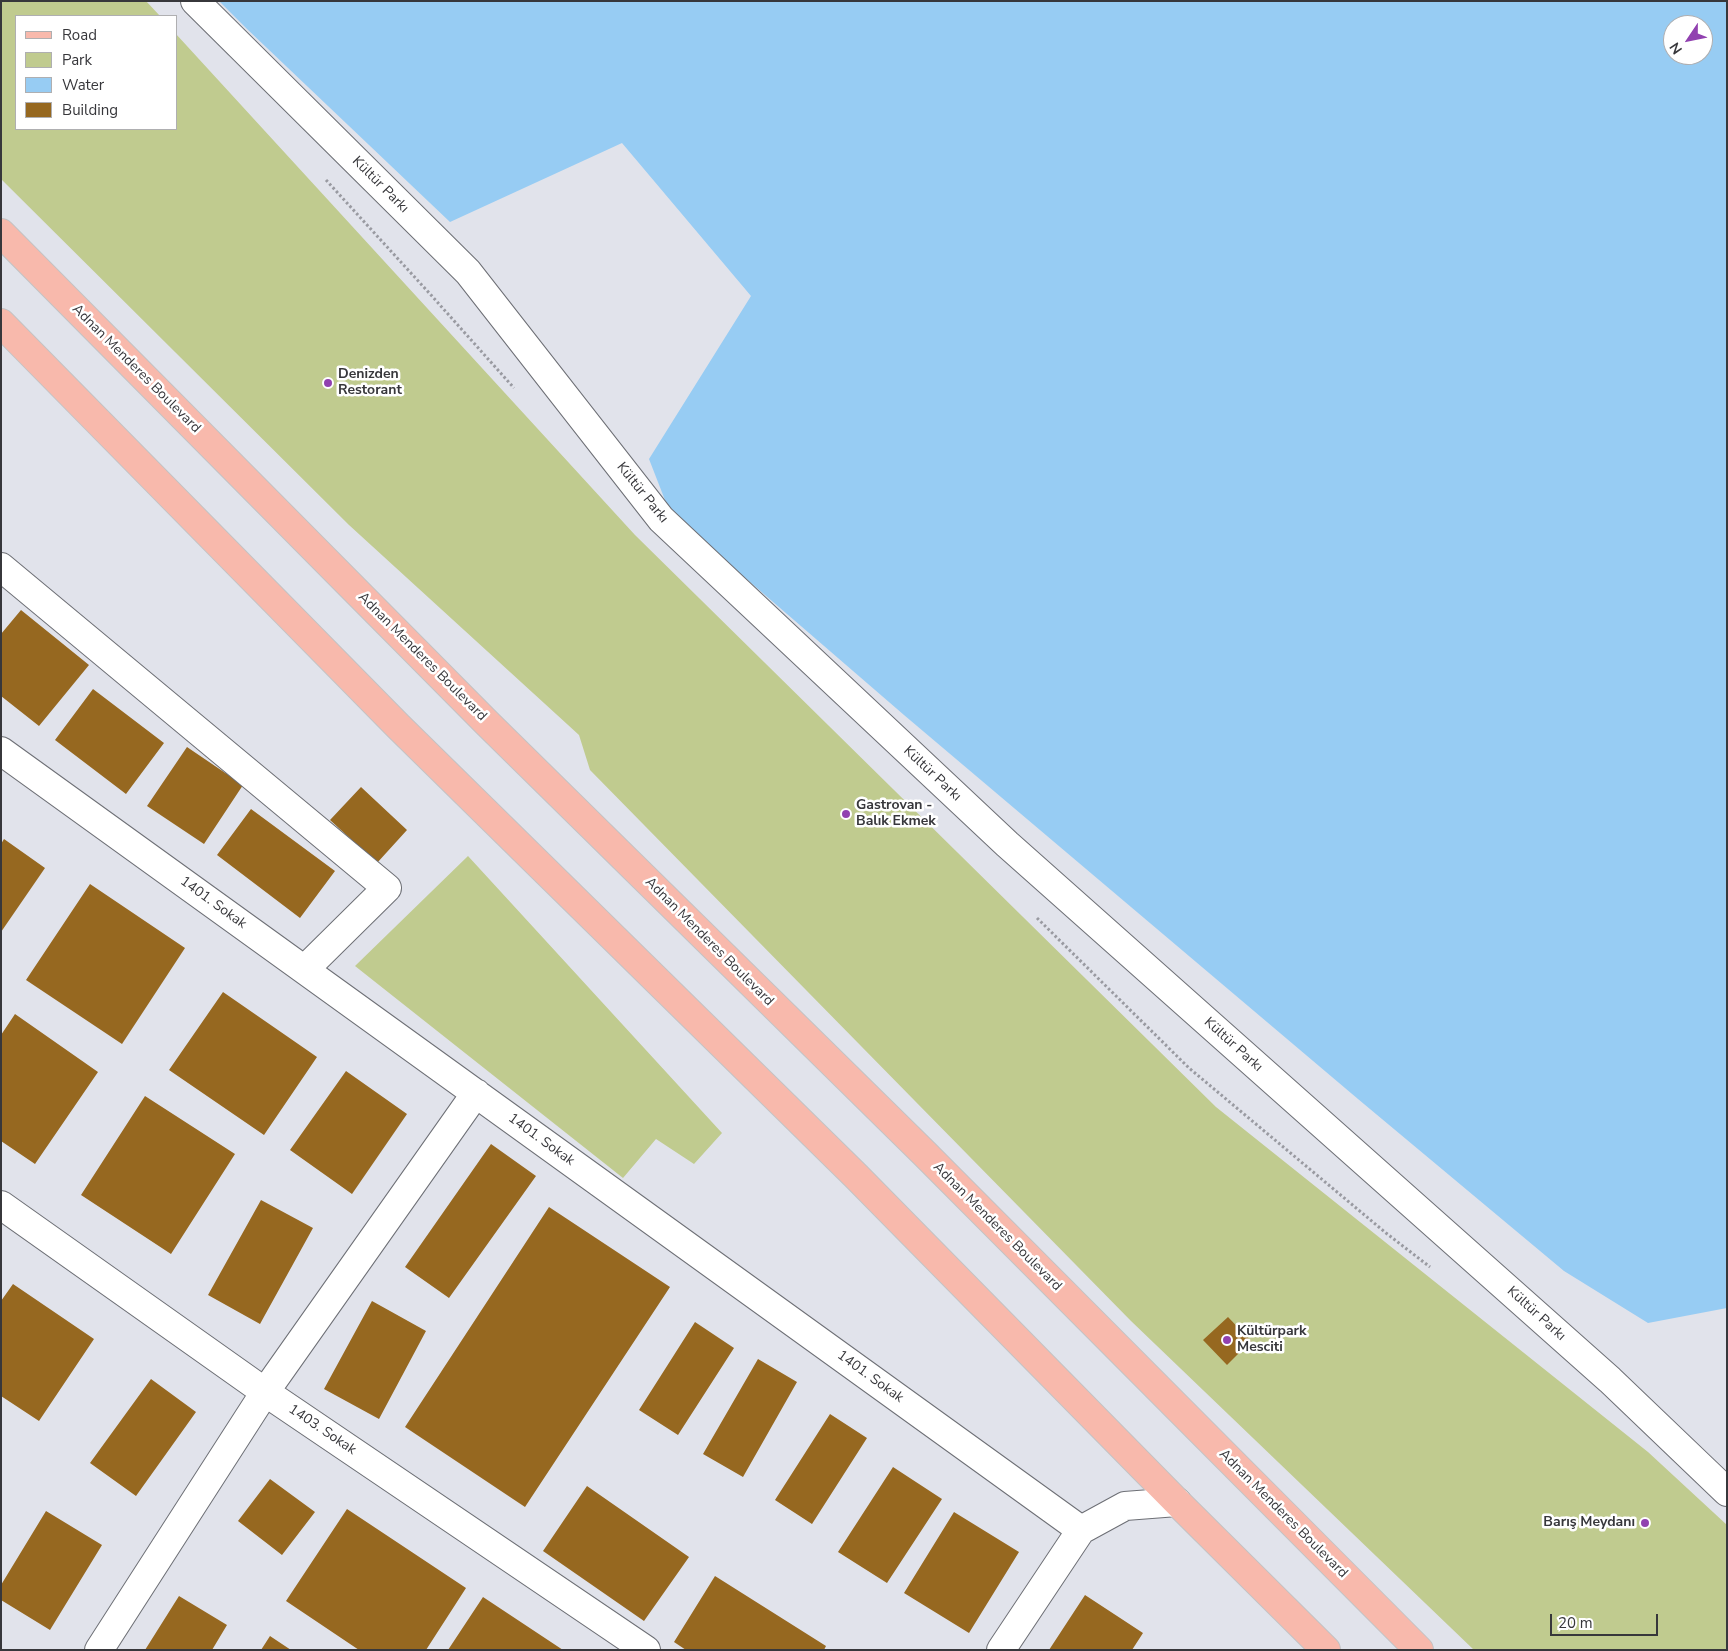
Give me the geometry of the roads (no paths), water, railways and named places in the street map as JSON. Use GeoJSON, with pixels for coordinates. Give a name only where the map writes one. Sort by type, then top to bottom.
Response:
{"type":"FeatureCollection","features":[{"type":"Feature","properties":{"kind":"main road","name":"Adnan Menderes Boulevard"},"geometry":{"type":"LineString","coordinates":[[1,233],[487,723],[924,1153],[1419,1650]]}},
{"type":"Feature","properties":{"kind":"main road"},"geometry":{"type":"LineString","coordinates":[[1,323],[398,726],[848,1169],[1326,1650]]}},
{"type":"Feature","properties":{"kind":"street","name":"Kültür Parkı"},"geometry":{"type":"LineString","coordinates":[[195,1],[468,272],[661,518],[1007,844],[1610,1380],[1727,1492]]}},
{"type":"Feature","properties":{"kind":"street"},"geometry":{"type":"LineString","coordinates":[[1,567],[387,888],[305,969]]}},
{"type":"Feature","properties":{"kind":"street","name":"1401. Sokak"},"geometry":{"type":"LineString","coordinates":[[1,751],[1081,1530]]}},
{"type":"Feature","properties":{"kind":"street"},"geometry":{"type":"LineString","coordinates":[[99,1650],[265,1392],[476,1093]]}},
{"type":"Feature","properties":{"kind":"street","name":"1403. Sokak"},"geometry":{"type":"LineString","coordinates":[[1,1204],[265,1392],[646,1650]]}},
{"type":"Feature","properties":{"kind":"street"},"geometry":{"type":"LineString","coordinates":[[1001,1650],[1081,1530],[1125,1506],[1177,1502]]}},
{"type":"Feature","properties":{"kind":"water"},"geometry":{"type":"Polygon","coordinates":[[[219,1],[1727,1],[1727,1308],[1648,1323],[1564,1271],[904,715],[670,513],[649,459],[751,296],[622,143],[450,222],[219,1]]]}},
{"type":"Feature","properties":{"kind":"place","name":"Denizden Restorant"},"geometry":{"type":"Point","coordinates":[328,383]}},
{"type":"Feature","properties":{"kind":"place","name":"Gastrovan - Balık Ekmek"},"geometry":{"type":"Point","coordinates":[846,814]}},
{"type":"Feature","properties":{"kind":"place","name":"Kültürpark Mesciti"},"geometry":{"type":"Point","coordinates":[1227,1340]}},
{"type":"Feature","properties":{"kind":"place","name":"Barış Meydanı"},"geometry":{"type":"Point","coordinates":[1645,1523]}}]}
